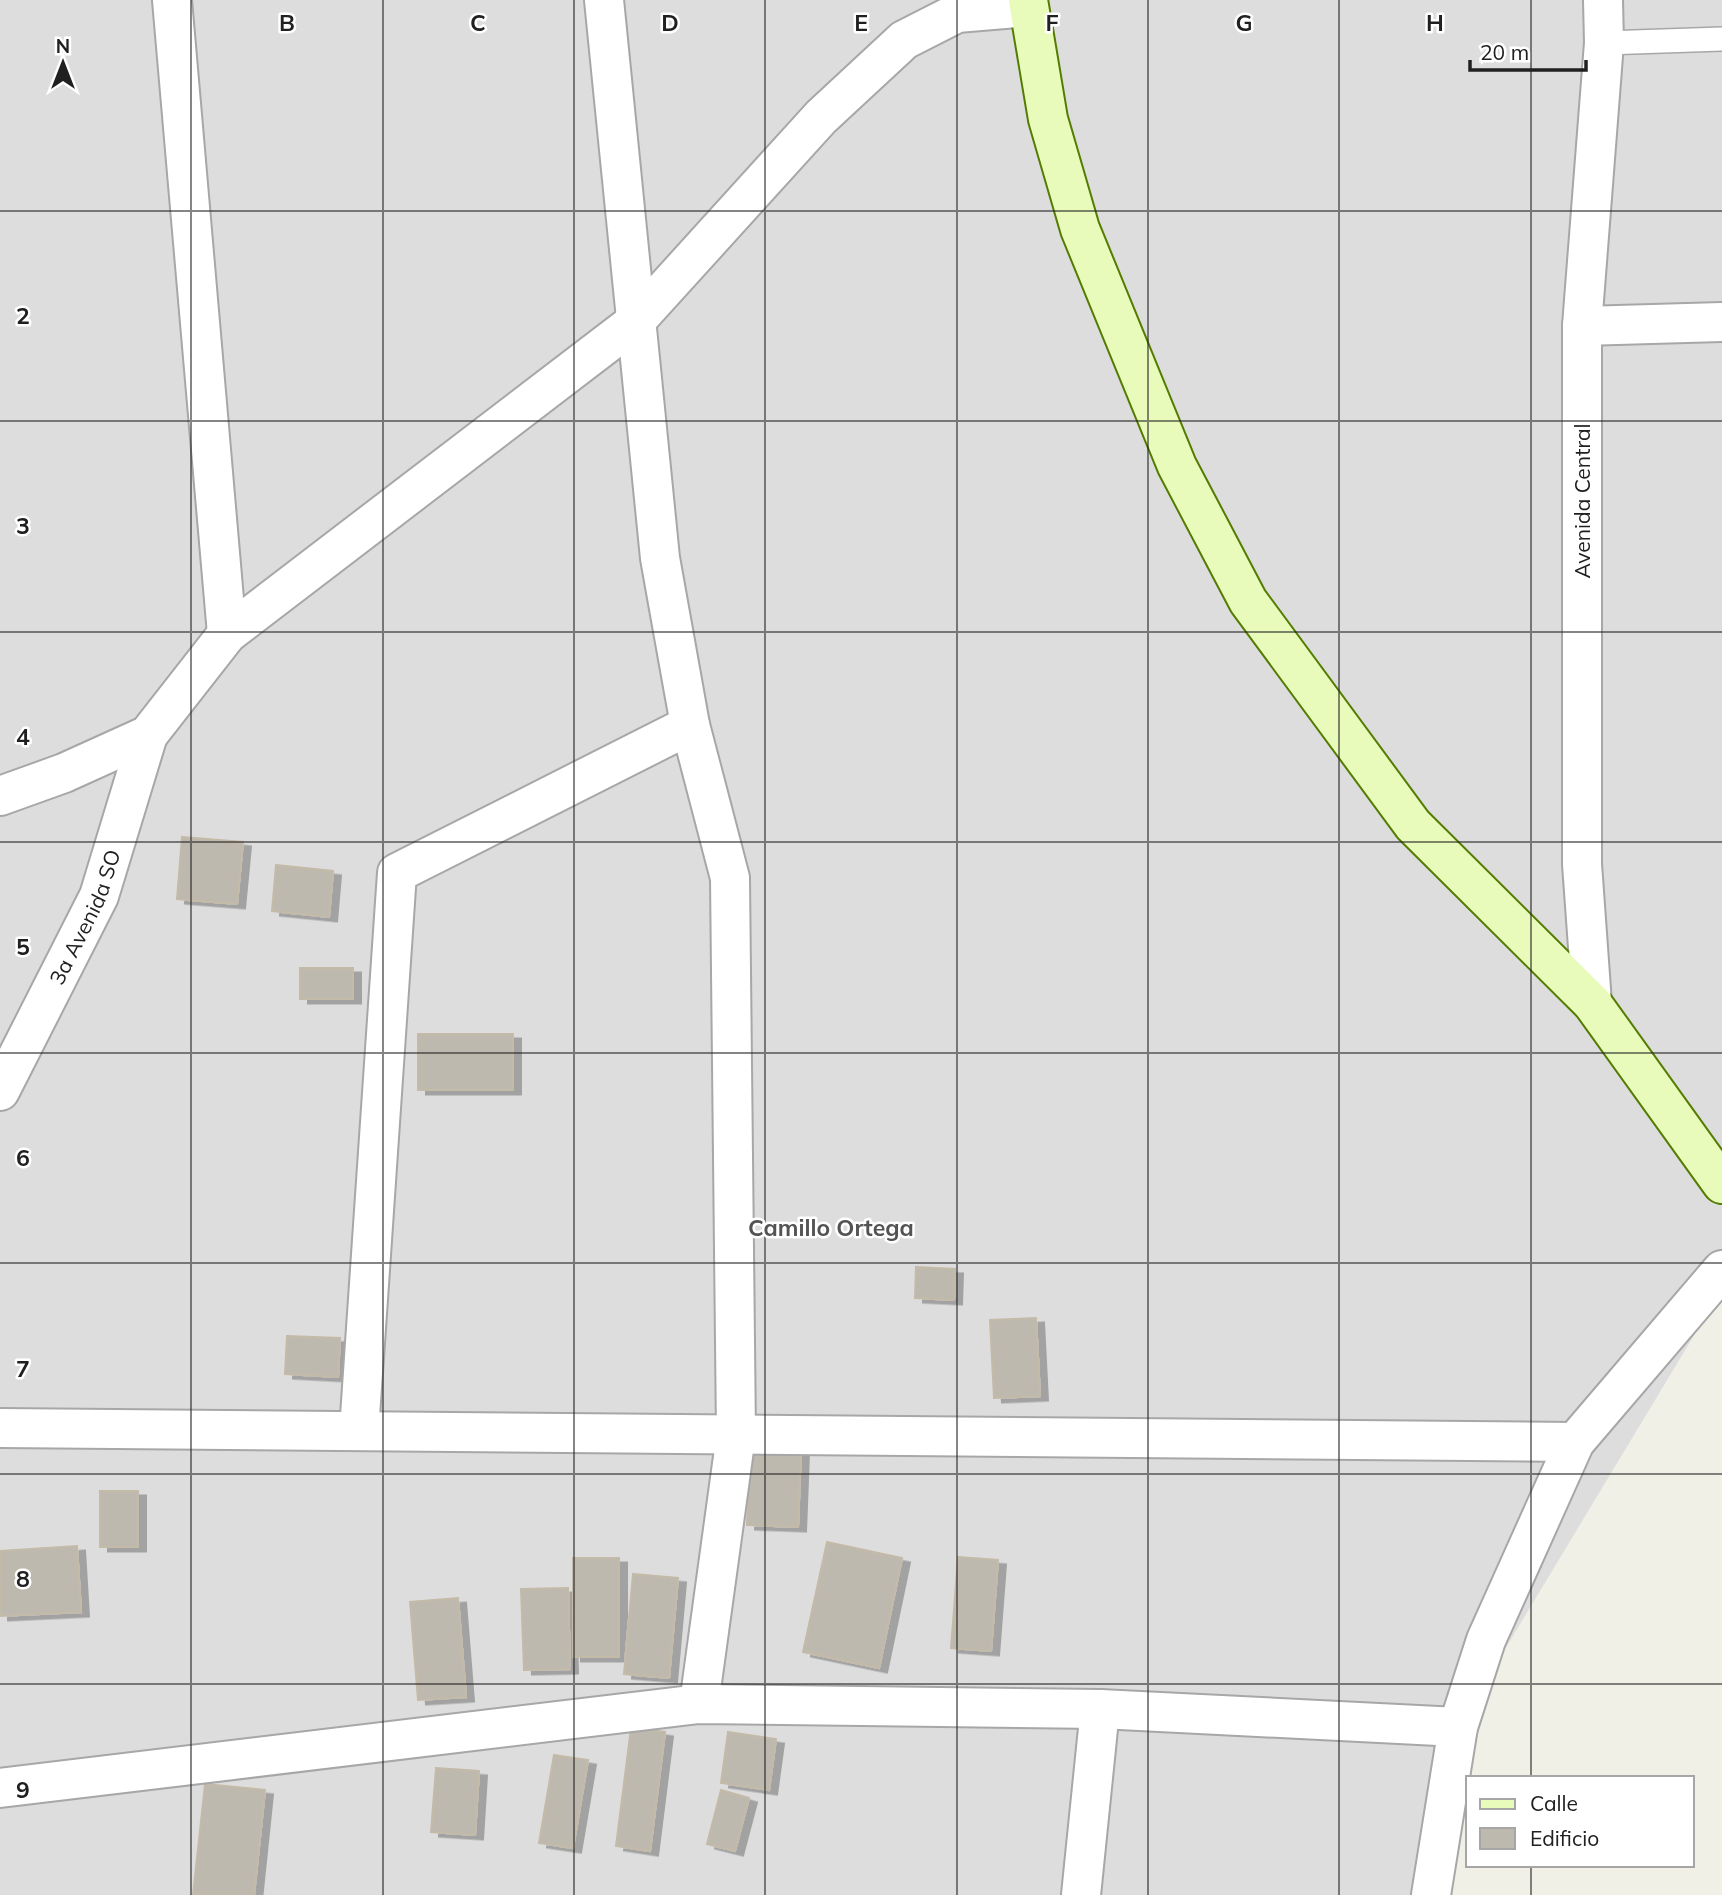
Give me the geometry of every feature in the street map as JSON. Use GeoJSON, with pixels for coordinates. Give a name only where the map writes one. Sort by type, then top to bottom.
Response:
{"type":"FeatureCollection","features":[{"type":"Feature","properties":{"kind":"street"},"geometry":{"type":"LineString","coordinates":[[172,0],[226,634]]}},
{"type":"Feature","properties":{"kind":"street"},"geometry":{"type":"LineString","coordinates":[[604,0],[660,558],[690,725],[730,878],[736,1435],[699,1704]]}},
{"type":"Feature","properties":{"kind":"street","name":"Avenida Central"},"geometry":{"type":"LineString","coordinates":[[1592,1003],[1582,864],[1582,326],[1604,43],[1603,0]]}},
{"type":"Feature","properties":{"kind":"street"},"geometry":{"type":"LineString","coordinates":[[0,796],[64,773],[148,735],[226,634],[635,322],[821,117],[904,40],[957,13],[1028,3],[1048,119],[1080,229],[1177,466],[1248,601],[1412,825],[1592,1003],[1717,1174]]}},
{"type":"Feature","properties":{"kind":"street"},"geometry":{"type":"LineString","coordinates":[[1582,326],[1722,322]]}},
{"type":"Feature","properties":{"kind":"street"},"geometry":{"type":"LineString","coordinates":[[359,1431],[397,873],[690,725]]}},
{"type":"Feature","properties":{"kind":"street","name":"3a Avenida SO"},"geometry":{"type":"LineString","coordinates":[[0,1091],[99,896],[148,735]]}},
{"type":"Feature","properties":{"kind":"street"},"geometry":{"type":"LineString","coordinates":[[1431,1895],[1458,1727],[1486,1640],[1576,1442],[1722,1270]]}},
{"type":"Feature","properties":{"kind":"street"},"geometry":{"type":"LineString","coordinates":[[0,1428],[1576,1442]]}},
{"type":"Feature","properties":{"kind":"street"},"geometry":{"type":"LineString","coordinates":[[0,1788],[699,1704],[1100,1709],[1458,1727]]}},
{"type":"Feature","properties":{"kind":"street"},"geometry":{"type":"LineString","coordinates":[[1081,1895],[1100,1709]]}},
{"type":"Feature","properties":{"kind":"lane"},"geometry":{"type":"LineString","coordinates":[[1604,43],[1722,39]]}},
{"type":"Feature","properties":{"kind":"shaded area"},"geometry":{"type":"Polygon","coordinates":[[[0,0],[1722,0],[1722,1289],[1458,1727],[1430,1895],[0,1895],[0,0]]]}},
{"type":"Feature","properties":{"kind":"building"},"geometry":{"type":"Polygon","coordinates":[[[182,837],[243,842],[237,904],[177,899],[182,837]]]}},
{"type":"Feature","properties":{"kind":"building"},"geometry":{"type":"Polygon","coordinates":[[[276,865],[333,871],[329,917],[272,911],[276,865]]]}},
{"type":"Feature","properties":{"kind":"building"},"geometry":{"type":"Polygon","coordinates":[[[300,968],[353,968],[353,999],[300,999],[300,968]]]}},
{"type":"Feature","properties":{"kind":"building"},"geometry":{"type":"Polygon","coordinates":[[[418,1034],[513,1034],[513,1090],[418,1090],[418,1034]]]}},
{"type":"Feature","properties":{"kind":"building"},"geometry":{"type":"Polygon","coordinates":[[[916,1267],[955,1269],[954,1300],[915,1298],[916,1267]]]}},
{"type":"Feature","properties":{"kind":"building"},"geometry":{"type":"Polygon","coordinates":[[[1036,1318],[1040,1396],[994,1398],[990,1320],[1036,1318]]]}},
{"type":"Feature","properties":{"kind":"building"},"geometry":{"type":"Polygon","coordinates":[[[287,1336],[340,1338],[338,1377],[285,1374],[287,1336]]]}},
{"type":"Feature","properties":{"kind":"building"},"geometry":{"type":"Polygon","coordinates":[[[750,1447],[801,1449],[798,1527],[747,1525],[750,1447]]]}},
{"type":"Feature","properties":{"kind":"building"},"geometry":{"type":"Polygon","coordinates":[[[100,1491],[138,1491],[138,1547],[100,1547],[100,1491]]]}},
{"type":"Feature","properties":{"kind":"building"},"geometry":{"type":"Polygon","coordinates":[[[827,1542],[902,1558],[879,1668],[803,1652],[827,1542]]]}},
{"type":"Feature","properties":{"kind":"building"},"geometry":{"type":"Polygon","coordinates":[[[77,1546],[81,1612],[0,1616],[0,1551],[77,1546]]]}},
{"type":"Feature","properties":{"kind":"building"},"geometry":{"type":"Polygon","coordinates":[[[958,1557],[998,1560],[991,1651],[951,1648],[958,1557]]]}},
{"type":"Feature","properties":{"kind":"building"},"geometry":{"type":"Polygon","coordinates":[[[573,1558],[619,1558],[619,1657],[573,1657],[573,1558]]]}},
{"type":"Feature","properties":{"kind":"building"},"geometry":{"type":"Polygon","coordinates":[[[633,1574],[678,1578],[669,1678],[624,1674],[633,1574]]]}},
{"type":"Feature","properties":{"kind":"building"},"geometry":{"type":"Polygon","coordinates":[[[568,1588],[570,1669],[524,1670],[521,1589],[568,1588]]]}},
{"type":"Feature","properties":{"kind":"building"},"geometry":{"type":"Polygon","coordinates":[[[458,1598],[466,1697],[418,1700],[410,1602],[458,1598]]]}},
{"type":"Feature","properties":{"kind":"building"},"geometry":{"type":"Polygon","coordinates":[[[631,1728],[665,1732],[650,1851],[616,1846],[631,1728]]]}},
{"type":"Feature","properties":{"kind":"building"},"geometry":{"type":"Polygon","coordinates":[[[728,1732],[776,1739],[769,1790],[721,1783],[728,1732]]]}},
{"type":"Feature","properties":{"kind":"building"},"geometry":{"type":"Polygon","coordinates":[[[554,1755],[588,1760],[573,1848],[539,1843],[554,1755]]]}},
{"type":"Feature","properties":{"kind":"building"},"geometry":{"type":"Polygon","coordinates":[[[436,1768],[479,1771],[475,1835],[431,1832],[436,1768]]]}},
{"type":"Feature","properties":{"kind":"building"},"geometry":{"type":"Polygon","coordinates":[[[205,1784],[265,1790],[254,1895],[193,1895],[205,1784]]]}},
{"type":"Feature","properties":{"kind":"building"},"geometry":{"type":"Polygon","coordinates":[[[721,1790],[749,1798],[735,1851],[707,1844],[721,1790]]]}},
{"type":"Feature","properties":{"kind":"district","name":"Camillo Ortega"},"geometry":{"type":"Point","coordinates":[831,1227]}}]}
